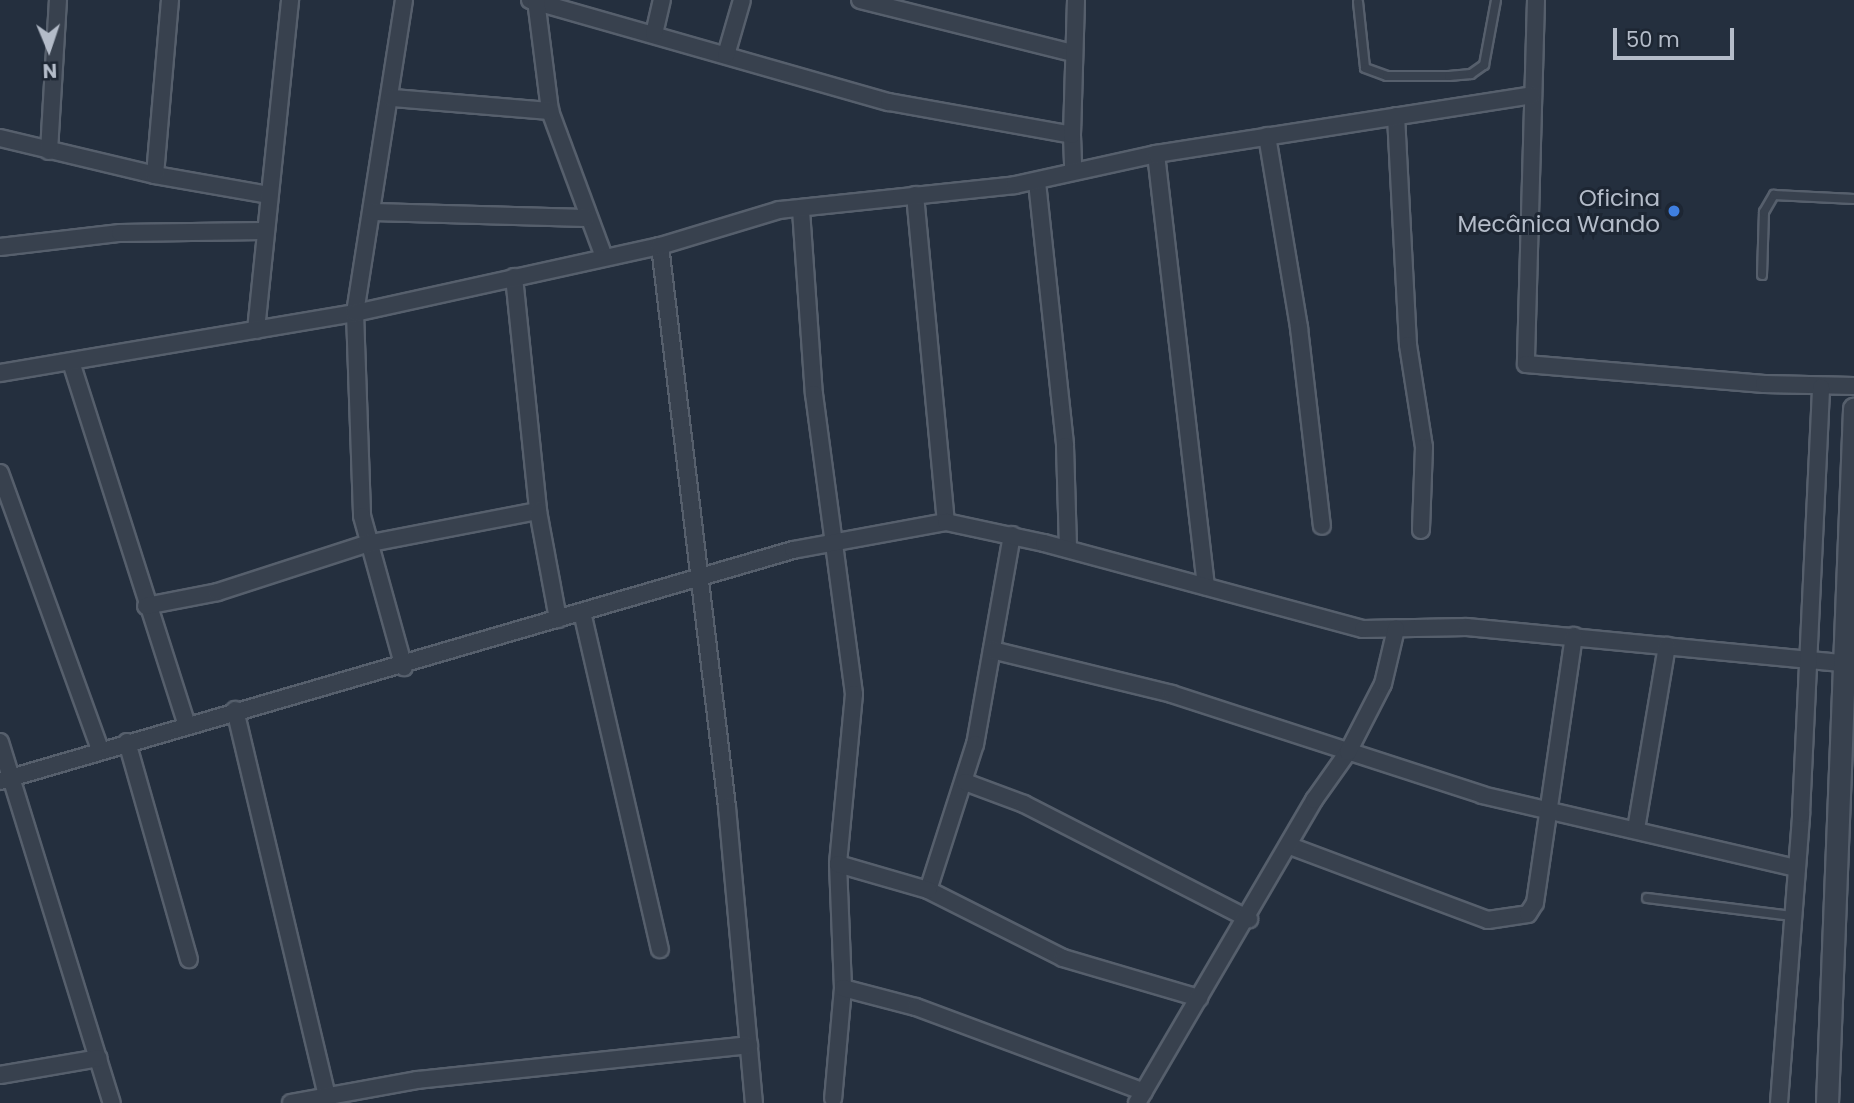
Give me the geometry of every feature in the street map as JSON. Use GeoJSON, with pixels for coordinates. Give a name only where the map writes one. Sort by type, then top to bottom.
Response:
{"type":"FeatureCollection","features":[{"type":"Feature","properties":{"kind":"street"},"geometry":{"type":"LineString","coordinates":[[49,151],[58,0]]}},
{"type":"Feature","properties":{"kind":"street"},"geometry":{"type":"LineString","coordinates":[[155,175],[170,0]]}},
{"type":"Feature","properties":{"kind":"street"},"geometry":{"type":"LineString","coordinates":[[256,330],[263,232],[290,0]]}},
{"type":"Feature","properties":{"kind":"street"},"geometry":{"type":"LineString","coordinates":[[404,0],[392,98],[355,313],[358,488],[366,544],[404,667]]}},
{"type":"Feature","properties":{"kind":"street"},"geometry":{"type":"LineString","coordinates":[[604,257],[586,218],[550,111],[534,0],[909,106],[1072,135]]}},
{"type":"Feature","properties":{"kind":"street"},"geometry":{"type":"LineString","coordinates":[[654,34],[662,0]]}},
{"type":"Feature","properties":{"kind":"street"},"geometry":{"type":"LineString","coordinates":[[726,55],[742,0]]}},
{"type":"Feature","properties":{"kind":"street"},"geometry":{"type":"LineString","coordinates":[[860,0],[1072,53]]}},
{"type":"Feature","properties":{"kind":"street"},"geometry":{"type":"LineString","coordinates":[[1073,170],[1072,53],[1076,0]]}},
{"type":"Feature","properties":{"kind":"street"},"geometry":{"type":"LineString","coordinates":[[1536,0],[1526,363],[1821,387],[1854,386]]}},
{"type":"Feature","properties":{"kind":"street"},"geometry":{"type":"LineString","coordinates":[[0,373],[355,313],[660,246],[763,214],[1037,182],[1073,170],[1156,153],[1532,95]]}},
{"type":"Feature","properties":{"kind":"street"},"geometry":{"type":"LineString","coordinates":[[392,98],[550,111]]}},
{"type":"Feature","properties":{"kind":"street"},"geometry":{"type":"LineString","coordinates":[[1396,116],[1408,345],[1424,447],[1421,530]]}},
{"type":"Feature","properties":{"kind":"street"},"geometry":{"type":"LineString","coordinates":[[1267,136],[1299,328],[1322,526]]}},
{"type":"Feature","properties":{"kind":"street"},"geometry":{"type":"LineString","coordinates":[[0,138],[155,175],[268,195]]}},
{"type":"Feature","properties":{"kind":"street"},"geometry":{"type":"LineString","coordinates":[[1156,153],[1206,586]]}},
{"type":"Feature","properties":{"kind":"street"},"geometry":{"type":"LineString","coordinates":[[1037,182],[1065,446],[1069,549]]}},
{"type":"Feature","properties":{"kind":"street"},"geometry":{"type":"LineString","coordinates":[[915,195],[946,522]]}},
{"type":"Feature","properties":{"kind":"street"},"geometry":{"type":"LineString","coordinates":[[801,210],[808,334],[833,541],[851,645],[855,727],[838,864],[843,988],[833,1099]]}},
{"type":"Feature","properties":{"kind":"street"},"geometry":{"type":"LineString","coordinates":[[373,212],[586,218]]}},
{"type":"Feature","properties":{"kind":"street"},"geometry":{"type":"LineString","coordinates":[[0,247],[120,233],[263,232]]}},
{"type":"Feature","properties":{"kind":"street"},"geometry":{"type":"LineString","coordinates":[[660,246],[754,1103]]}},
{"type":"Feature","properties":{"kind":"street"},"geometry":{"type":"LineString","coordinates":[[514,277],[538,511],[558,619]]}},
{"type":"Feature","properties":{"kind":"street"},"geometry":{"type":"LineString","coordinates":[[71,362],[146,606],[187,724]]}},
{"type":"Feature","properties":{"kind":"street"},"geometry":{"type":"LineString","coordinates":[[1779,1103],[1796,868],[1821,387]]}},
{"type":"Feature","properties":{"kind":"street"},"geometry":{"type":"LineString","coordinates":[[1828,1103],[1854,409]]}},
{"type":"Feature","properties":{"kind":"street"},"geometry":{"type":"LineString","coordinates":[[0,473],[100,750]]}},
{"type":"Feature","properties":{"kind":"street"},"geometry":{"type":"LineString","coordinates":[[146,606],[218,592],[366,544],[538,511]]}},
{"type":"Feature","properties":{"kind":"street"},"geometry":{"type":"LineString","coordinates":[[6,779],[235,710],[404,667],[697,577],[833,541],[946,522],[1069,549],[1206,586],[1302,616],[1363,629],[1447,626],[1843,663]]}},
{"type":"Feature","properties":{"kind":"street"},"geometry":{"type":"LineString","coordinates":[[928,890],[965,782],[1012,535]]}},
{"type":"Feature","properties":{"kind":"street"},"geometry":{"type":"LineString","coordinates":[[582,612],[660,949]]}},
{"type":"Feature","properties":{"kind":"street"},"geometry":{"type":"LineString","coordinates":[[843,988],[916,1007],[1140,1098],[1348,752],[1384,684],[1396,629]]}},
{"type":"Feature","properties":{"kind":"street"},"geometry":{"type":"LineString","coordinates":[[1290,846],[1488,920],[1508,921],[1528,914],[1535,903],[1574,636]]}},
{"type":"Feature","properties":{"kind":"street"},"geometry":{"type":"LineString","coordinates":[[1636,830],[1667,646]]}},
{"type":"Feature","properties":{"kind":"street"},"geometry":{"type":"LineString","coordinates":[[992,650],[1172,694],[1348,752],[1548,811],[1796,868]]}},
{"type":"Feature","properties":{"kind":"street"},"geometry":{"type":"LineString","coordinates":[[235,710],[327,1095]]}},
{"type":"Feature","properties":{"kind":"street"},"geometry":{"type":"LineString","coordinates":[[127,742],[189,960]]}},
{"type":"Feature","properties":{"kind":"street"},"geometry":{"type":"LineString","coordinates":[[0,743],[6,779],[112,1103]]}},
{"type":"Feature","properties":{"kind":"street"},"geometry":{"type":"LineString","coordinates":[[965,782],[1024,804],[1249,919]]}},
{"type":"Feature","properties":{"kind":"street"},"geometry":{"type":"LineString","coordinates":[[838,864],[928,890],[1063,958],[1199,998]]}},
{"type":"Feature","properties":{"kind":"street"},"geometry":{"type":"LineString","coordinates":[[299,1102],[416,1080],[749,1045]]}},
{"type":"Feature","properties":{"kind":"street"},"geometry":{"type":"LineString","coordinates":[[0,1075],[99,1058]]}},
{"type":"Feature","properties":{"kind":"lane"},"geometry":{"type":"LineString","coordinates":[[1358,2],[1365,68],[1387,76],[1449,76],[1471,74],[1484,65],[1496,0]]}},
{"type":"Feature","properties":{"kind":"lane"},"geometry":{"type":"LineString","coordinates":[[1762,275],[1766,201],[1787,195],[1854,199]]}},
{"type":"Feature","properties":{"kind":"lane"},"geometry":{"type":"LineString","coordinates":[[1647,898],[1792,916]]}},
{"type":"Feature","properties":{"kind":"place","name":"Oficina Mecânica Wando"},"geometry":{"type":"Point","coordinates":[1674,211]}}]}
